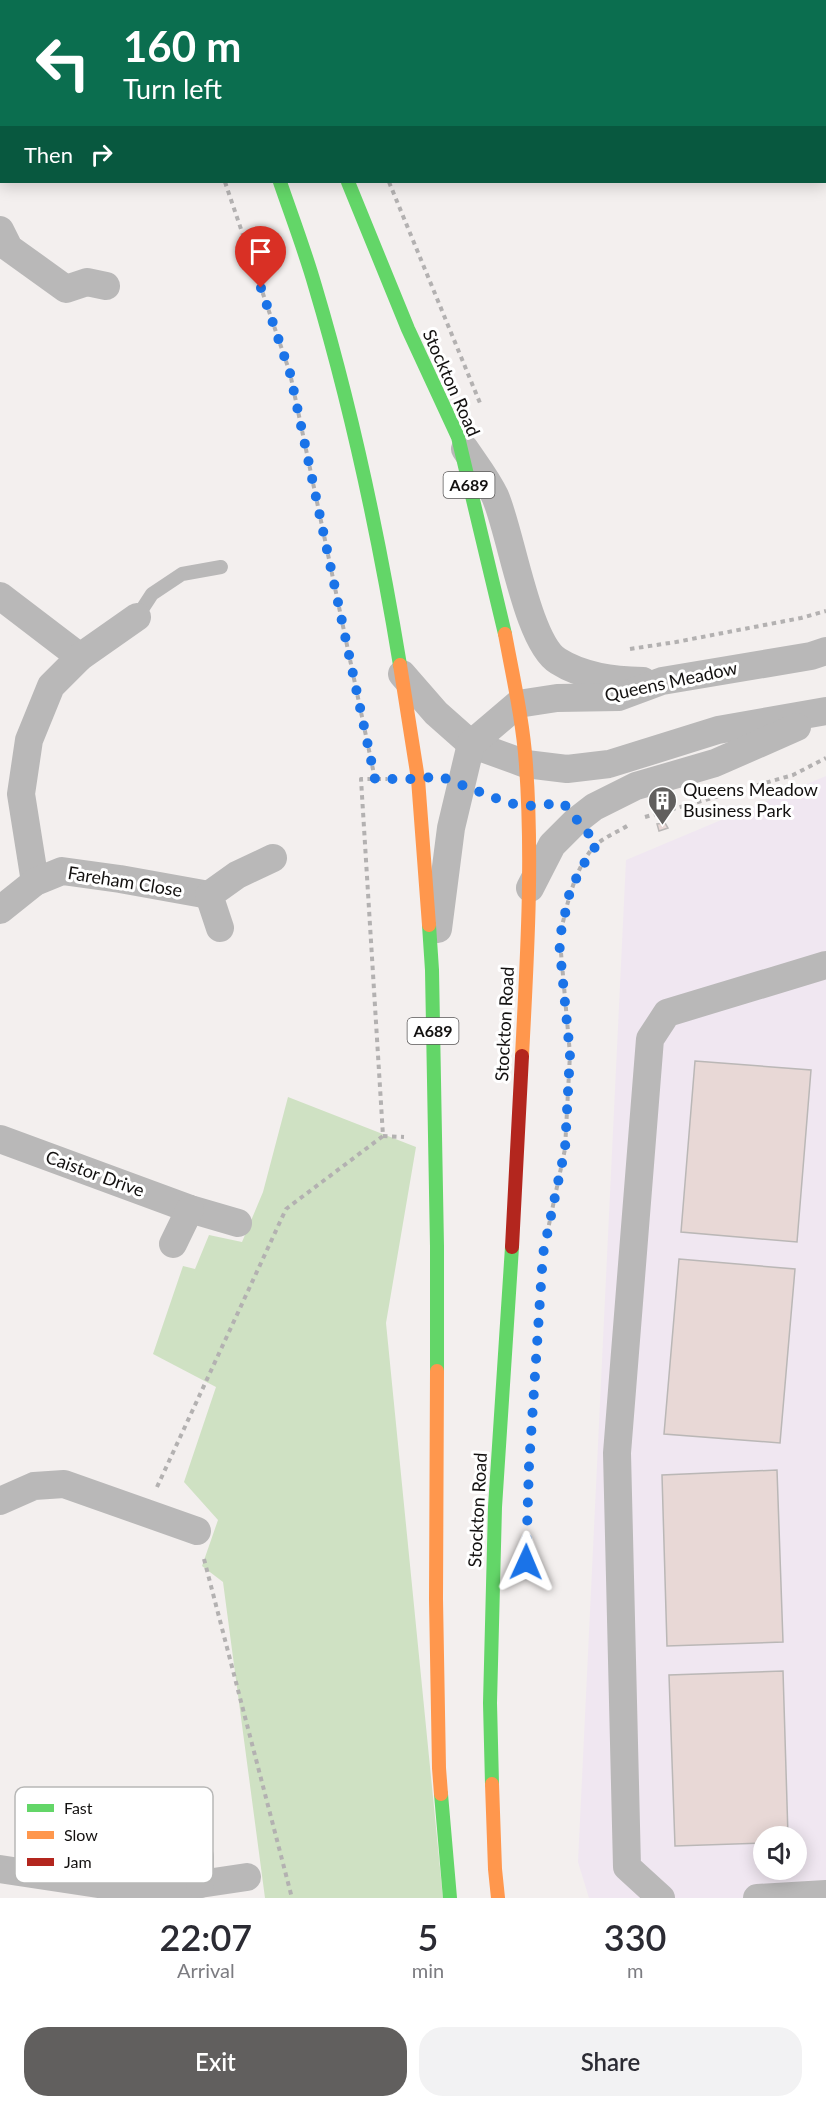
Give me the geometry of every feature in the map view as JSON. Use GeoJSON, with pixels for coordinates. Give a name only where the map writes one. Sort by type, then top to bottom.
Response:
{"type":"FeatureCollection","features":[{"type":"Feature","properties":{"kind":"highway","name":"A689"},"geometry":{"type":"LineString","coordinates":[[280,183],[315,285],[353,430],[383,563],[418,779],[432,970],[437,1246],[436,1599],[439,1768],[450,1898]]}},
{"type":"Feature","properties":{"kind":"highway","name":"Stockton Road"},"geometry":{"type":"LineString","coordinates":[[348,183],[408,329],[458,437],[502,620],[518,704],[526,764],[530,888],[511,1277],[495,1507],[490,1703],[495,1869],[498,1898]]}},
{"type":"Feature","properties":{"kind":"street"},"geometry":{"type":"LineString","coordinates":[[0,230],[9,248],[66,289],[87,282],[106,286]]}},
{"type":"Feature","properties":{"kind":"street"},"geometry":{"type":"LineString","coordinates":[[458,437],[495,496],[520,582],[543,646],[558,661],[591,675],[622,681],[662,681]]}},
{"type":"Feature","properties":{"kind":"street"},"geometry":{"type":"LineString","coordinates":[[0,596],[80,657]]}},
{"type":"Feature","properties":{"kind":"street"},"geometry":{"type":"LineString","coordinates":[[0,910],[35,882],[21,794],[29,740],[51,686],[80,657],[137,617]]}},
{"type":"Feature","properties":{"kind":"street","name":"Queens Meadow"},"geometry":{"type":"LineString","coordinates":[[518,704],[556,698],[618,697],[662,681],[811,656],[826,651]]}},
{"type":"Feature","properties":{"kind":"street"},"geometry":{"type":"LineString","coordinates":[[402,674],[436,713],[471,744],[526,764],[567,769],[609,764],[718,730],[826,713]]}},
{"type":"Feature","properties":{"kind":"street"},"geometry":{"type":"LineString","coordinates":[[432,970],[451,828],[471,744],[518,704]]}},
{"type":"Feature","properties":{"kind":"street"},"geometry":{"type":"LineString","coordinates":[[530,888],[552,845],[576,820],[594,807],[636,786],[715,763],[826,713]]}},
{"type":"Feature","properties":{"kind":"street","name":"Fareham Close"},"geometry":{"type":"LineString","coordinates":[[35,882],[62,871],[209,895],[237,875],[273,858]]}},
{"type":"Feature","properties":{"kind":"street","name":"Fareham Close"},"geometry":{"type":"LineString","coordinates":[[209,895],[220,928]]}},
{"type":"Feature","properties":{"kind":"street"},"geometry":{"type":"LineString","coordinates":[[661,1898],[627,1867],[617,1452],[650,1039],[667,1012],[826,964]]}},
{"type":"Feature","properties":{"kind":"street","name":"Caistor Drive"},"geometry":{"type":"LineString","coordinates":[[0,1139],[190,1209],[238,1223]]}},
{"type":"Feature","properties":{"kind":"street"},"geometry":{"type":"LineString","coordinates":[[173,1244],[190,1209]]}},
{"type":"Feature","properties":{"kind":"street"},"geometry":{"type":"LineString","coordinates":[[0,1501],[34,1486],[64,1484],[197,1531]]}},
{"type":"Feature","properties":{"kind":"street"},"geometry":{"type":"LineString","coordinates":[[0,1869],[15,1871]]}},
{"type":"Feature","properties":{"kind":"street"},"geometry":{"type":"LineString","coordinates":[[213,1873],[247,1877]]}},
{"type":"Feature","properties":{"kind":"street"},"geometry":{"type":"LineString","coordinates":[[92,1883],[125,1888],[147,1883]]}},
{"type":"Feature","properties":{"kind":"street"},"geometry":{"type":"LineString","coordinates":[[757,1898],[826,1894]]}},
{"type":"Feature","properties":{"kind":"lane"},"geometry":{"type":"LineString","coordinates":[[137,617],[152,594],[182,574],[221,567]]}},
{"type":"Feature","properties":{"kind":"path"},"geometry":{"type":"LineString","coordinates":[[225,183],[290,373],[375,779]]}},
{"type":"Feature","properties":{"kind":"path"},"geometry":{"type":"LineString","coordinates":[[620,649],[676,642],[826,611]]}},
{"type":"Feature","properties":{"kind":"path"},"geometry":{"type":"LineString","coordinates":[[641,818],[793,775],[826,758]]}},
{"type":"Feature","properties":{"kind":"path"},"geometry":{"type":"LineString","coordinates":[[145,1512],[286,1209],[383,1136],[362,779],[418,779]]}},
{"type":"Feature","properties":{"kind":"path"},"geometry":{"type":"LineString","coordinates":[[576,820],[597,844]]}},
{"type":"Feature","properties":{"kind":"path"},"geometry":{"type":"LineString","coordinates":[[559,941],[570,891],[583,865],[597,844],[633,823]]}},
{"type":"Feature","properties":{"kind":"path"},"geometry":{"type":"LineString","coordinates":[[545,1242],[565,1149],[570,1054],[560,952]]}},
{"type":"Feature","properties":{"kind":"path"},"geometry":{"type":"LineString","coordinates":[[197,1531],[292,1898]]}},
{"type":"Feature","properties":{"kind":"shaded area","name":"Queens Meadow Business Park"},"geometry":{"type":"Polygon","coordinates":[[[826,776],[826,1898],[589,1898],[578,1862],[626,860],[826,776]]]}},
{"type":"Feature","properties":{"kind":"green space"},"geometry":{"type":"Polygon","coordinates":[[[288,1097],[416,1147],[386,1323],[443,1898],[265,1898],[223,1582],[202,1566],[218,1520],[184,1482],[216,1387],[153,1354],[183,1266],[195,1269],[209,1235],[242,1242],[263,1192],[288,1097]]]}},
{"type":"Feature","properties":{"kind":"building","name":"Queens Meadow Business Park"},"geometry":{"type":"Polygon","coordinates":[[[665,823],[668,828],[659,831],[657,824],[665,823]]]}},
{"type":"Feature","properties":{"kind":"building"},"geometry":{"type":"Polygon","coordinates":[[[695,1061],[811,1070],[797,1242],[681,1232],[695,1061]]]}},
{"type":"Feature","properties":{"kind":"building"},"geometry":{"type":"Polygon","coordinates":[[[679,1259],[795,1269],[780,1443],[664,1434],[679,1259]]]}},
{"type":"Feature","properties":{"kind":"building"},"geometry":{"type":"Polygon","coordinates":[[[777,1470],[783,1642],[667,1646],[662,1475],[777,1470]]]}},
{"type":"Feature","properties":{"kind":"building"},"geometry":{"type":"Polygon","coordinates":[[[783,1671],[788,1826],[753,1826],[753,1843],[675,1846],[669,1675],[783,1671]]]}},
{"type":"Feature","properties":{"kind":"traffic: fast"},"geometry":{"type":"LineString","coordinates":[[280,183],[311,273],[353,427],[374,522],[400,665]]}},
{"type":"Feature","properties":{"kind":"traffic: fast"},"geometry":{"type":"LineString","coordinates":[[348,183],[408,329],[458,437],[505,634]]}},
{"type":"Feature","properties":{"kind":"traffic: fast"},"geometry":{"type":"LineString","coordinates":[[429,925],[432,970],[437,1246],[437,1371]]}},
{"type":"Feature","properties":{"kind":"traffic: fast"},"geometry":{"type":"LineString","coordinates":[[492,1784],[490,1703],[495,1507],[512,1247]]}},
{"type":"Feature","properties":{"kind":"traffic: fast"},"geometry":{"type":"LineString","coordinates":[[441,1794],[450,1898]]}},
{"type":"Feature","properties":{"kind":"traffic: slow"},"geometry":{"type":"LineString","coordinates":[[505,634],[523,732],[528,801],[528,910],[522,1056]]}},
{"type":"Feature","properties":{"kind":"traffic: slow"},"geometry":{"type":"LineString","coordinates":[[400,665],[418,779],[429,925]]}},
{"type":"Feature","properties":{"kind":"traffic: slow"},"geometry":{"type":"LineString","coordinates":[[437,1371],[436,1599],[441,1794]]}},
{"type":"Feature","properties":{"kind":"traffic: slow"},"geometry":{"type":"LineString","coordinates":[[492,1784],[498,1898]]}},
{"type":"Feature","properties":{"kind":"traffic: jam"},"geometry":{"type":"LineString","coordinates":[[512,1247],[522,1056]]}},
{"type":"Feature","properties":{"kind":"place","name":"Queens Meadow Business Park"},"geometry":{"type":"Point","coordinates":[662,826]}},
{"type":"Feature","properties":{"kind":"route"},"geometry":{"type":"LineString","coordinates":[[261,288],[290,373],[375,779],[418,779],[439,776],[508,803],[528,806],[563,803],[597,844],[570,891],[559,941],[570,1054],[565,1149],[543,1254],[529,1466],[526,1562]]}}]}
